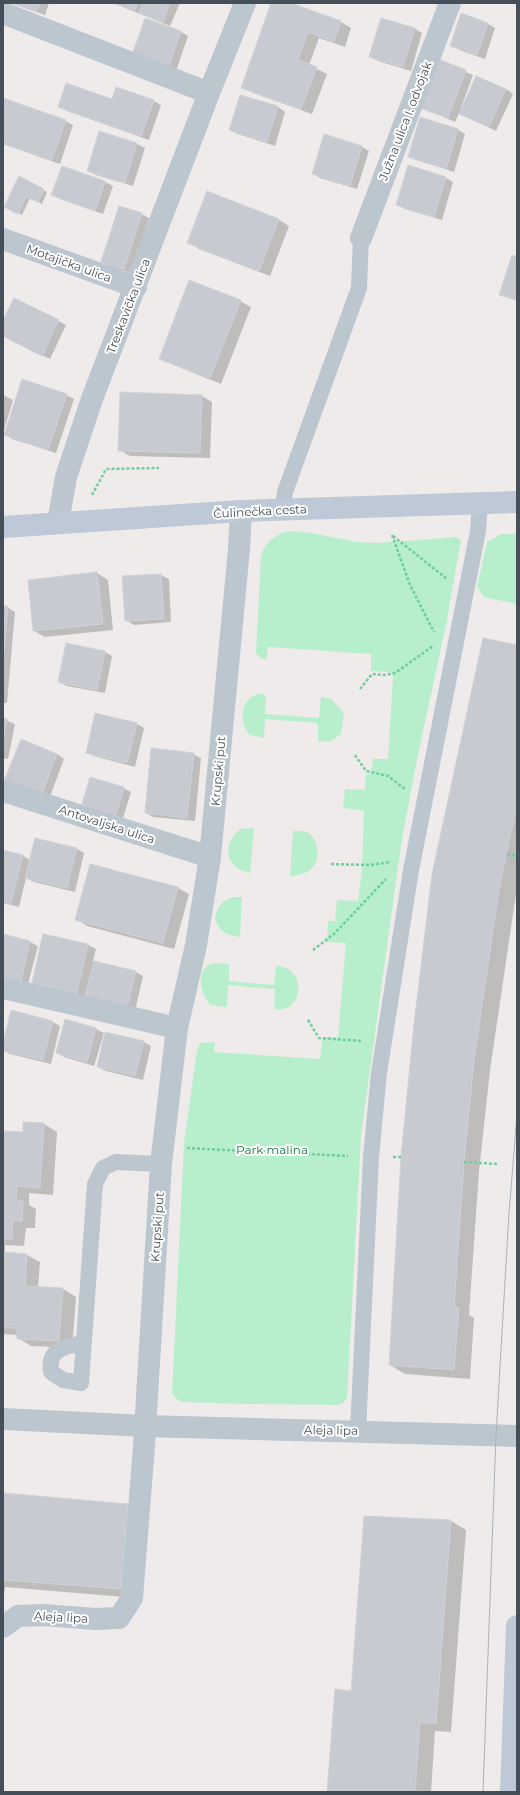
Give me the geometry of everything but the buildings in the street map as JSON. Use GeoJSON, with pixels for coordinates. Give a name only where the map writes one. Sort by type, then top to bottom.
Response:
{"type":"FeatureCollection","features":[{"type":"Feature","properties":{"kind":"main road","name":"Čulinečka cesta"},"geometry":{"type":"LineString","coordinates":[[3,527],[241,512],[517,502]]}},
{"type":"Feature","properties":{"kind":"main road"},"geometry":{"type":"LineString","coordinates":[[511,1792],[517,1626]]}},
{"type":"Feature","properties":{"kind":"street","name":"Treskavička ulica"},"geometry":{"type":"LineString","coordinates":[[58,523],[66,477],[92,399],[245,3]]}},
{"type":"Feature","properties":{"kind":"street","name":"Južna ulica I. odvojak"},"geometry":{"type":"LineString","coordinates":[[361,238],[450,3]]}},
{"type":"Feature","properties":{"kind":"street"},"geometry":{"type":"LineString","coordinates":[[3,13],[209,93]]}},
{"type":"Feature","properties":{"kind":"street","name":"Motajička ulica"},"geometry":{"type":"LineString","coordinates":[[3,239],[136,287]]}},
{"type":"Feature","properties":{"kind":"street","name":"Krupski put"},"geometry":{"type":"LineString","coordinates":[[145,1426],[161,1164],[177,1028],[196,945],[210,857],[240,543],[241,512]]}},
{"type":"Feature","properties":{"kind":"street","name":"Antovaljska ulica"},"geometry":{"type":"LineString","coordinates":[[3,791],[210,857]]}},
{"type":"Feature","properties":{"kind":"street"},"geometry":{"type":"LineString","coordinates":[[3,988],[177,1028]]}},
{"type":"Feature","properties":{"kind":"street","name":"Aleja lipa"},"geometry":{"type":"LineString","coordinates":[[3,1420],[145,1426],[517,1436]]}},
{"type":"Feature","properties":{"kind":"street","name":"Aleja lipa"},"geometry":{"type":"LineString","coordinates":[[3,1627],[18,1616],[43,1615],[96,1619],[119,1618],[132,1598],[145,1426]]}},
{"type":"Feature","properties":{"kind":"lane"},"geometry":{"type":"LineString","coordinates":[[283,510],[285,492],[360,288],[361,238]]}},
{"type":"Feature","properties":{"kind":"lane"},"geometry":{"type":"LineString","coordinates":[[358,1431],[371,1157],[379,1073],[409,860],[425,799],[478,531],[480,503]]}},
{"type":"Feature","properties":{"kind":"lane"},"geometry":{"type":"LineString","coordinates":[[84,1343],[64,1346],[54,1356],[50,1364],[51,1372],[63,1380],[81,1383],[84,1343],[95,1184],[103,1168],[116,1162],[136,1161],[161,1164]]}},
{"type":"Feature","properties":{"kind":"path"},"geometry":{"type":"LineString","coordinates":[[92,496],[106,469],[159,468]]}},
{"type":"Feature","properties":{"kind":"path"},"geometry":{"type":"LineString","coordinates":[[439,641],[410,585],[392,536],[445,578],[466,591]]}},
{"type":"Feature","properties":{"kind":"path"},"geometry":{"type":"LineString","coordinates":[[360,688],[372,674],[384,675],[395,673],[439,641],[455,644]]}},
{"type":"Feature","properties":{"kind":"path"},"geometry":{"type":"LineString","coordinates":[[355,754],[366,771],[388,776],[406,790],[425,799]]}},
{"type":"Feature","properties":{"kind":"path"},"geometry":{"type":"LineString","coordinates":[[507,854],[517,856]]}},
{"type":"Feature","properties":{"kind":"path"},"geometry":{"type":"LineString","coordinates":[[331,864],[368,865],[409,860]]}},
{"type":"Feature","properties":{"kind":"path"},"geometry":{"type":"LineString","coordinates":[[312,950],[334,934],[409,860]]}},
{"type":"Feature","properties":{"kind":"path"},"geometry":{"type":"LineString","coordinates":[[308,1020],[319,1038],[384,1042]]}},
{"type":"Feature","properties":{"kind":"path"},"geometry":{"type":"LineString","coordinates":[[186,1148],[371,1157],[401,1157]]}},
{"type":"Feature","properties":{"kind":"path"},"geometry":{"type":"LineString","coordinates":[[464,1162],[498,1164]]}},
{"type":"Feature","properties":{"kind":"green space","name":"Park malina"},"geometry":{"type":"Polygon","coordinates":[[[289,531],[312,533],[356,542],[378,543],[456,537],[461,540],[446,625],[417,759],[401,845],[361,1135],[347,1398],[343,1403],[338,1405],[182,1402],[172,1394],[184,1143],[197,1050],[200,1043],[215,1042],[214,1052],[320,1059],[323,1037],[338,1037],[346,943],[327,942],[328,921],[335,921],[337,900],[358,901],[362,870],[364,811],[343,808],[345,789],[365,790],[366,774],[371,774],[373,759],[388,759],[393,678],[391,672],[371,671],[371,654],[268,647],[266,660],[259,657],[256,653],[261,556],[265,547],[272,539],[289,531]]]}},
{"type":"Feature","properties":{"kind":"green space"},"geometry":{"type":"Polygon","coordinates":[[[501,534],[517,534],[517,604],[484,597],[477,587],[487,542],[501,534]]]}},
{"type":"Feature","properties":{"kind":"green space"},"geometry":{"type":"Polygon","coordinates":[[[258,694],[263,694],[266,696],[265,714],[319,718],[321,697],[331,699],[344,713],[341,734],[331,741],[318,742],[318,723],[265,719],[264,738],[250,735],[244,724],[243,712],[247,702],[258,694]]]}},
{"type":"Feature","properties":{"kind":"green space"},"geometry":{"type":"Polygon","coordinates":[[[254,828],[250,873],[242,871],[235,866],[231,861],[228,848],[230,841],[241,829],[254,828]]]}},
{"type":"Feature","properties":{"kind":"green space"},"geometry":{"type":"Polygon","coordinates":[[[293,831],[306,832],[310,834],[316,842],[317,858],[313,867],[308,871],[302,874],[290,876],[293,831]]]}},
{"type":"Feature","properties":{"kind":"green space"},"geometry":{"type":"Polygon","coordinates":[[[233,897],[242,897],[240,937],[231,935],[221,930],[215,919],[218,908],[226,900],[233,897]]]}},
{"type":"Feature","properties":{"kind":"green space"},"geometry":{"type":"Polygon","coordinates":[[[213,963],[229,964],[229,981],[274,985],[276,967],[287,969],[294,974],[298,982],[296,998],[291,1005],[284,1009],[274,1009],[275,989],[228,985],[227,1007],[210,1005],[206,1000],[202,988],[201,976],[207,966],[213,963]]]}},
{"type":"Feature","properties":{"kind":"tram line"},"geometry":{"type":"LineString","coordinates":[[483,1792],[496,1435],[509,1213],[517,1114]]}}]}
